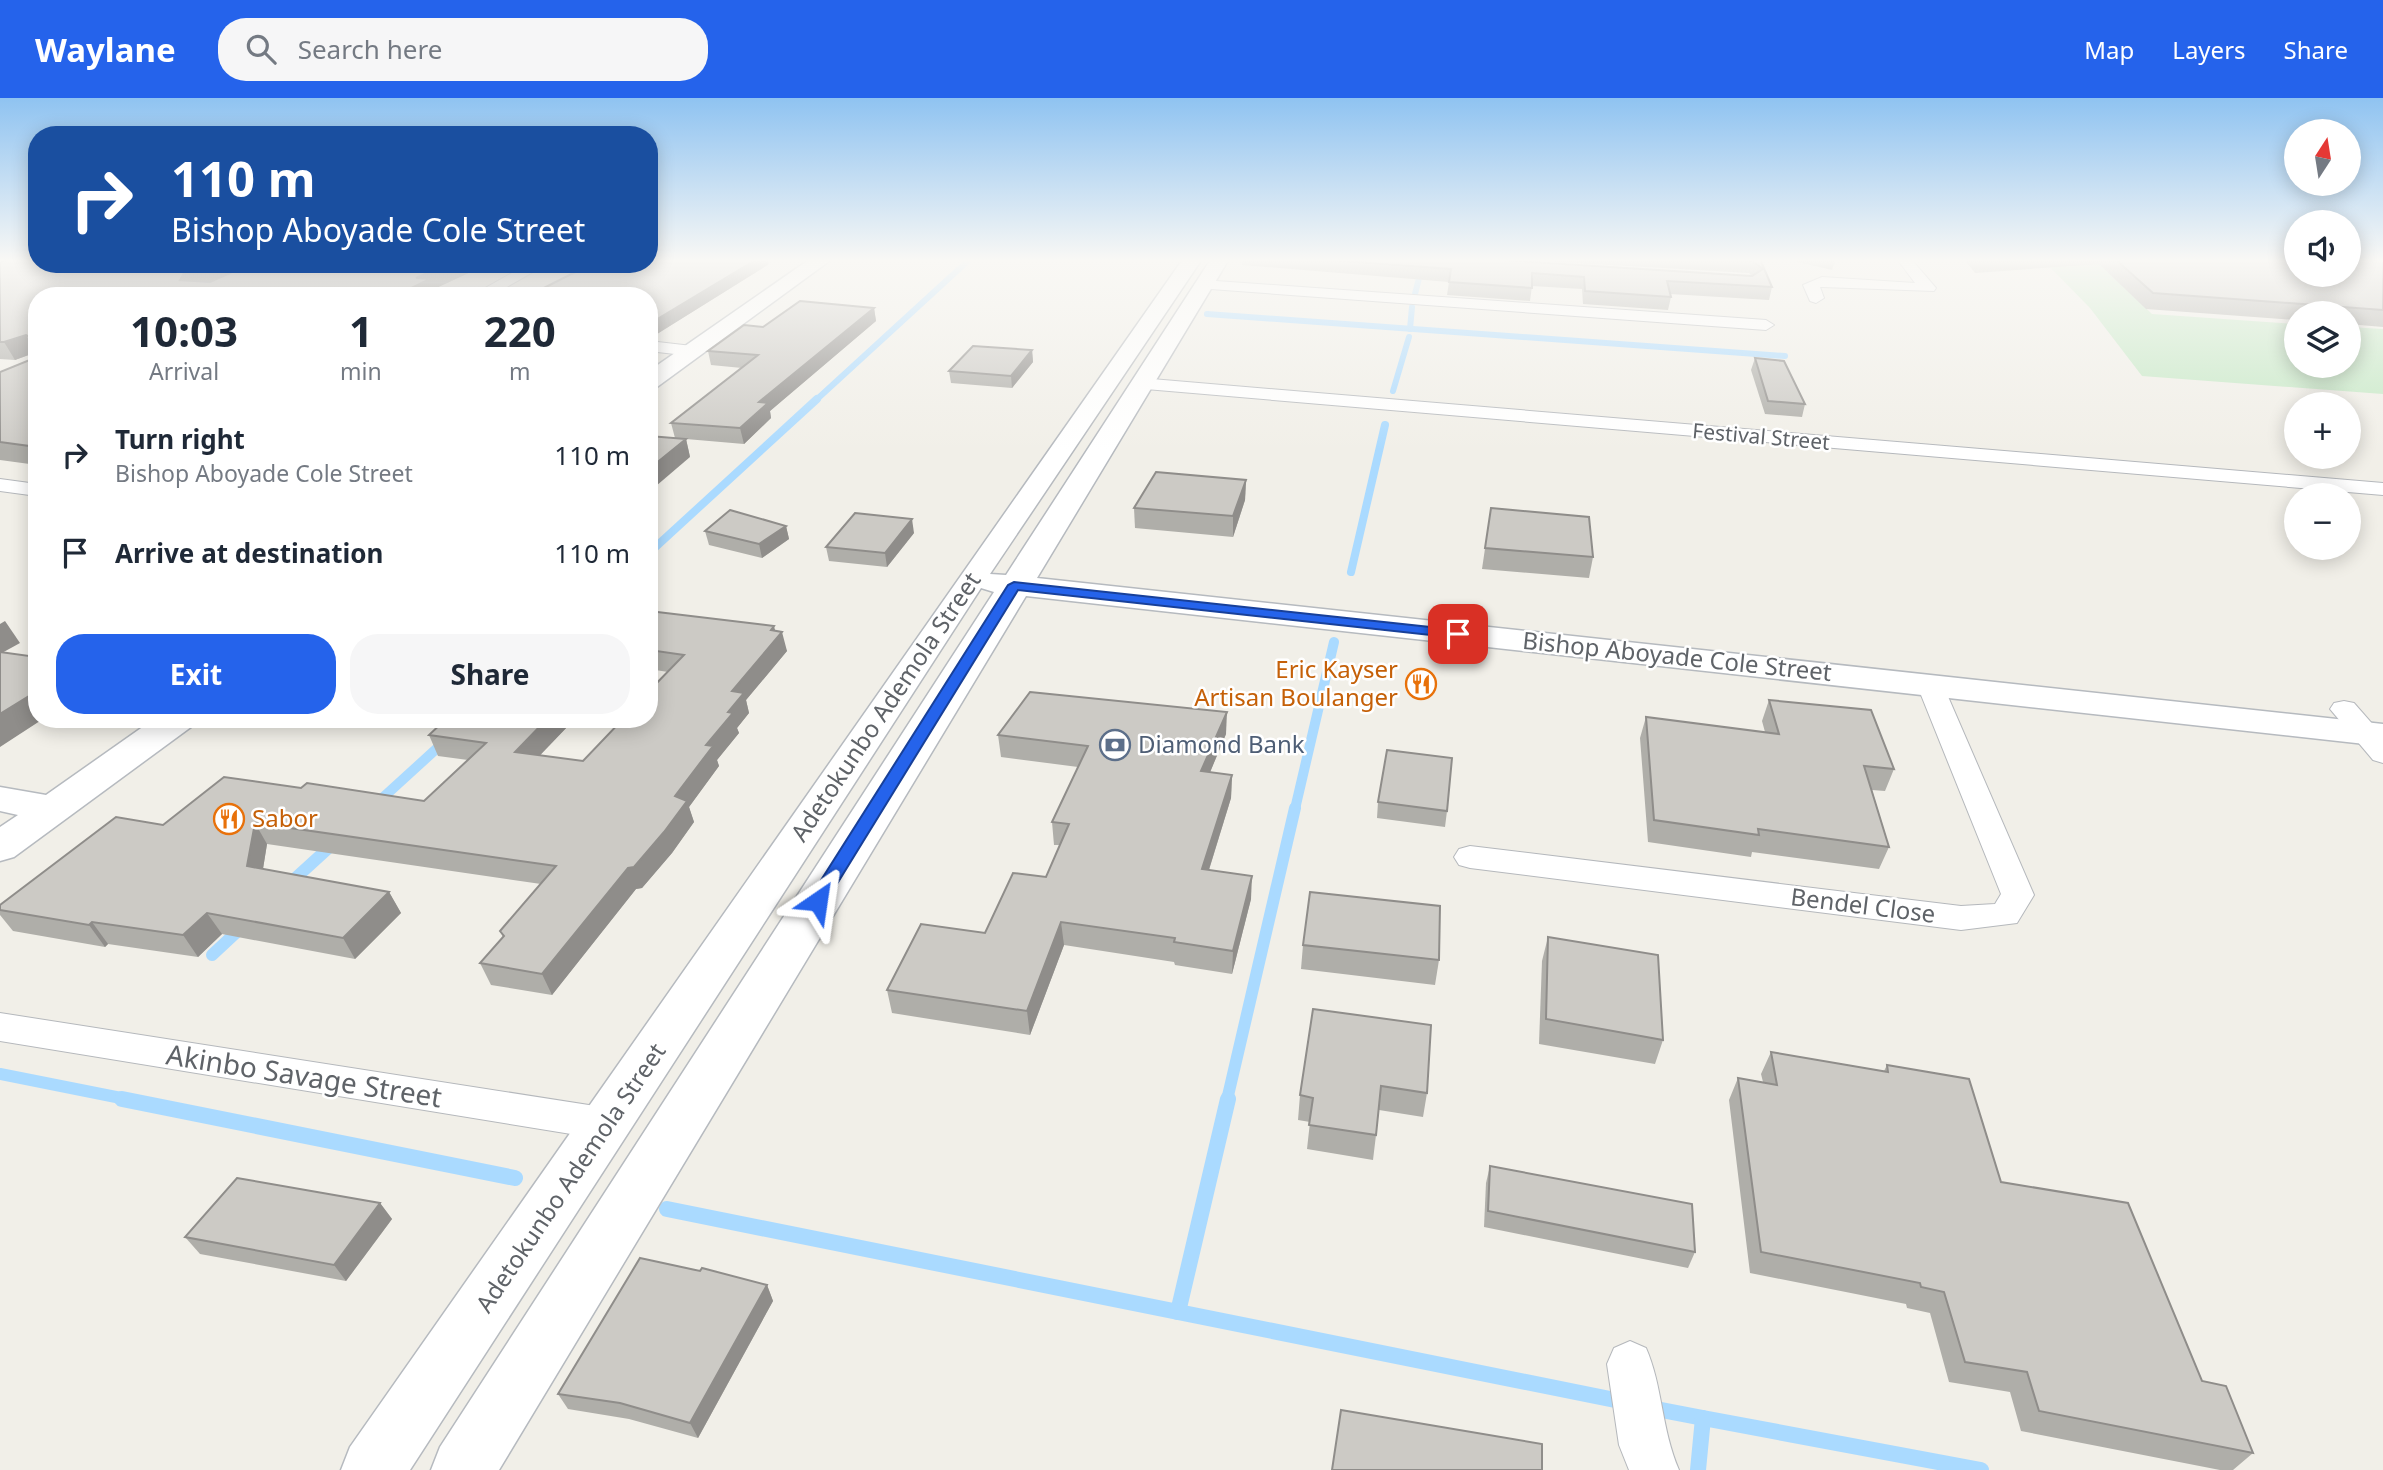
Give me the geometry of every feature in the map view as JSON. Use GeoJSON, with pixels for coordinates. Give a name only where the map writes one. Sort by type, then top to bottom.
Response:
{"type":"FeatureCollection","features":[{"type":"Feature","properties":{"kind":"main road"},"geometry":{"type":"LineString","coordinates":[[658,376],[731,323]]}},
{"type":"Feature","properties":{"kind":"main road","name":"Adetokunbo Ademola Street"},"geometry":{"type":"LineString","coordinates":[[463,1470],[998,574],[1166,323]]}},
{"type":"Feature","properties":{"kind":"main road","name":"Adetokunbo Ademola Street"},"geometry":{"type":"LineString","coordinates":[[373,1470],[608,1124],[998,574],[1140,384],[1173,323]]}},
{"type":"Feature","properties":{"kind":"main road","name":"Bishop Aboyade Cole Street"},"geometry":{"type":"LineString","coordinates":[[998,574],[1930,685],[2372,729]]}},
{"type":"Feature","properties":{"kind":"main road","name":"Bishop Aboyade Cole Street"},"geometry":{"type":"LineString","coordinates":[[998,574],[2372,729]]}},
{"type":"Feature","properties":{"kind":"main road"},"geometry":{"type":"LineString","coordinates":[[0,847],[166,728]]}},
{"type":"Feature","properties":{"kind":"main road"},"geometry":{"type":"LineString","coordinates":[[0,799],[53,809]]}},
{"type":"Feature","properties":{"kind":"street"},"geometry":{"type":"LineString","coordinates":[[1747,323],[1766,325]]}},
{"type":"Feature","properties":{"kind":"street"},"geometry":{"type":"LineString","coordinates":[[658,347],[692,351]]}},
{"type":"Feature","properties":{"kind":"street","name":"Festival Street"},"geometry":{"type":"LineString","coordinates":[[1140,384],[2383,489]]}},
{"type":"Feature","properties":{"kind":"street"},"geometry":{"type":"LineString","coordinates":[[0,485],[28,489]]}},
{"type":"Feature","properties":{"kind":"street","name":"Bendel Close"},"geometry":{"type":"LineString","coordinates":[[1470,857],[1961,918],[2006,915],[2018,895],[1930,685]]}},
{"type":"Feature","properties":{"kind":"street","name":"Akinbo Savage Street"},"geometry":{"type":"LineString","coordinates":[[0,1027],[608,1124]]}},
{"type":"Feature","properties":{"kind":"street"},"geometry":{"type":"LineString","coordinates":[[1630,1364],[1643,1446],[1654,1470]]}},
{"type":"Feature","properties":{"kind":"green space"},"geometry":{"type":"Polygon","coordinates":[[[2101,323],[2284,323],[2284,378],[2361,378],[2361,328],[2383,329],[2383,394],[2142,376],[2101,323]]]}},
{"type":"Feature","properties":{"kind":"building"},"geometry":{"type":"Polygon","coordinates":[[[0,323],[28,323],[28,336],[0,342],[0,323]]]}},
{"type":"Feature","properties":{"kind":"building"},"geometry":{"type":"Polygon","coordinates":[[[769,323],[856,323],[759,402],[768,403],[740,428],[671,423],[758,355],[708,351],[744,325],[763,327],[769,323]]]}},
{"type":"Feature","properties":{"kind":"building"},"geometry":{"type":"Polygon","coordinates":[[[973,346],[1032,350],[1011,376],[949,371],[973,346]]]}},
{"type":"Feature","properties":{"kind":"building"},"geometry":{"type":"Polygon","coordinates":[[[1755,358],[1784,361],[1805,404],[1768,401],[1755,358]]]}},
{"type":"Feature","properties":{"kind":"building"},"geometry":{"type":"Polygon","coordinates":[[[28,361],[28,446],[0,442],[0,372],[28,361]]]}},
{"type":"Feature","properties":{"kind":"building"},"geometry":{"type":"Polygon","coordinates":[[[658,437],[686,439],[658,462],[658,437]]]}},
{"type":"Feature","properties":{"kind":"building"},"geometry":{"type":"Polygon","coordinates":[[[1156,472],[1246,480],[1233,516],[1134,508],[1156,472]]]}},
{"type":"Feature","properties":{"kind":"building"},"geometry":{"type":"Polygon","coordinates":[[[1491,508],[1589,517],[1593,557],[1485,548],[1491,508]]]}},
{"type":"Feature","properties":{"kind":"building"},"geometry":{"type":"Polygon","coordinates":[[[730,510],[786,526],[759,544],[705,531],[730,510]]]}},
{"type":"Feature","properties":{"kind":"building"},"geometry":{"type":"Polygon","coordinates":[[[855,513],[912,519],[885,553],[826,547],[855,513]]]}},
{"type":"Feature","properties":{"kind":"building"},"geometry":{"type":"Polygon","coordinates":[[[658,612],[774,626],[771,630],[782,632],[732,691],[744,693],[728,712],[733,713],[706,745],[713,746],[675,796],[687,801],[664,832],[634,867],[628,868],[542,974],[480,963],[504,936],[500,931],[556,866],[255,823],[247,866],[389,892],[343,938],[207,913],[183,935],[92,922],[89,925],[0,910],[0,905],[116,817],[163,825],[224,777],[301,788],[307,783],[424,801],[486,743],[429,735],[436,728],[538,728],[515,752],[583,761],[614,728],[658,728],[658,682],[684,655],[658,651],[658,612]]]}},
{"type":"Feature","properties":{"kind":"building"},"geometry":{"type":"Polygon","coordinates":[[[0,652],[28,656],[28,697],[0,714],[0,652]]]}},
{"type":"Feature","properties":{"kind":"building"},"geometry":{"type":"Polygon","coordinates":[[[1030,692],[1227,712],[1201,771],[1232,775],[1202,869],[1252,876],[1233,951],[1174,942],[1175,938],[1061,922],[1027,1011],[887,990],[921,924],[985,933],[1013,873],[1046,877],[1069,824],[1052,822],[1088,746],[998,735],[1030,692]]]}},
{"type":"Feature","properties":{"kind":"building"},"geometry":{"type":"Polygon","coordinates":[[[1769,700],[1871,710],[1894,769],[1864,766],[1889,847],[1758,829],[1759,835],[1654,820],[1646,717],[1779,734],[1769,700]]]}},
{"type":"Feature","properties":{"kind":"building"},"geometry":{"type":"Polygon","coordinates":[[[1387,750],[1452,758],[1447,811],[1378,802],[1387,750]]]}},
{"type":"Feature","properties":{"kind":"building"},"geometry":{"type":"Polygon","coordinates":[[[1310,892],[1440,906],[1439,960],[1303,945],[1310,892]]]}},
{"type":"Feature","properties":{"kind":"building"},"geometry":{"type":"Polygon","coordinates":[[[1548,937],[1658,955],[1663,1040],[1546,1019],[1548,937]]]}},
{"type":"Feature","properties":{"kind":"building"},"geometry":{"type":"Polygon","coordinates":[[[1313,1009],[1431,1025],[1427,1093],[1381,1086],[1376,1135],[1309,1125],[1313,1098],[1300,1095],[1313,1009]]]}},
{"type":"Feature","properties":{"kind":"building"},"geometry":{"type":"Polygon","coordinates":[[[1771,1052],[1888,1072],[1887,1065],[1969,1079],[2001,1182],[2128,1203],[2202,1381],[2226,1386],[2253,1453],[2039,1411],[2027,1372],[1965,1362],[1944,1292],[1921,1287],[1920,1283],[1761,1252],[1738,1078],[1777,1085],[1771,1052]]]}},
{"type":"Feature","properties":{"kind":"building"},"geometry":{"type":"Polygon","coordinates":[[[1490,1166],[1692,1204],[1695,1252],[1488,1211],[1490,1166]]]}},
{"type":"Feature","properties":{"kind":"building"},"geometry":{"type":"Polygon","coordinates":[[[237,1178],[380,1203],[334,1265],[185,1237],[237,1178]]]}},
{"type":"Feature","properties":{"kind":"building"},"geometry":{"type":"Polygon","coordinates":[[[640,1258],[700,1271],[702,1268],[767,1285],[690,1423],[620,1403],[558,1394],[640,1258]]]}},
{"type":"Feature","properties":{"kind":"building"},"geometry":{"type":"Polygon","coordinates":[[[1341,1410],[1542,1444],[1542,1470],[1332,1470],[1341,1410]]]}},
{"type":"Feature","properties":{"kind":"waterway"},"geometry":{"type":"LineString","coordinates":[[815,401],[900,323]]}},
{"type":"Feature","properties":{"kind":"waterway"},"geometry":{"type":"LineString","coordinates":[[1331,323],[1410,329]]}},
{"type":"Feature","properties":{"kind":"waterway"},"geometry":{"type":"LineString","coordinates":[[1410,329],[1411,323]]}},
{"type":"Feature","properties":{"kind":"waterway"},"geometry":{"type":"LineString","coordinates":[[1410,329],[1785,356]]}},
{"type":"Feature","properties":{"kind":"waterway"},"geometry":{"type":"LineString","coordinates":[[1393,391],[1409,337]]}},
{"type":"Feature","properties":{"kind":"waterway"},"geometry":{"type":"LineString","coordinates":[[658,545],[817,399]]}},
{"type":"Feature","properties":{"kind":"waterway"},"geometry":{"type":"LineString","coordinates":[[1351,572],[1385,425]]}},
{"type":"Feature","properties":{"kind":"waterway"},"geometry":{"type":"LineString","coordinates":[[1295,809],[1334,642]]}},
{"type":"Feature","properties":{"kind":"waterway"},"geometry":{"type":"LineString","coordinates":[[377,803],[445,741]]}},
{"type":"Feature","properties":{"kind":"waterway"},"geometry":{"type":"LineString","coordinates":[[1227,1100],[1295,808]]}},
{"type":"Feature","properties":{"kind":"waterway"},"geometry":{"type":"LineString","coordinates":[[289,884],[334,843]]}},
{"type":"Feature","properties":{"kind":"waterway"},"geometry":{"type":"LineString","coordinates":[[212,955],[241,928]]}},
{"type":"Feature","properties":{"kind":"waterway"},"geometry":{"type":"LineString","coordinates":[[0,1074],[131,1100]]}},
{"type":"Feature","properties":{"kind":"waterway"},"geometry":{"type":"LineString","coordinates":[[122,1099],[515,1178]]}},
{"type":"Feature","properties":{"kind":"waterway"},"geometry":{"type":"LineString","coordinates":[[1178,1312],[1228,1099]]}},
{"type":"Feature","properties":{"kind":"waterway"},"geometry":{"type":"LineString","coordinates":[[667,1209],[1178,1312]]}},
{"type":"Feature","properties":{"kind":"waterway"},"geometry":{"type":"LineString","coordinates":[[1178,1312],[1625,1402]]}},
{"type":"Feature","properties":{"kind":"waterway"},"geometry":{"type":"LineString","coordinates":[[1651,1408],[1703,1418]]}},
{"type":"Feature","properties":{"kind":"waterway"},"geometry":{"type":"LineString","coordinates":[[1698,1470],[1703,1418]]}},
{"type":"Feature","properties":{"kind":"waterway"},"geometry":{"type":"LineString","coordinates":[[1703,1418],[1981,1470]]}},
{"type":"Feature","properties":{"kind":"place","name":"Eric Kayser Artisan Boulanger"},"geometry":{"type":"Point","coordinates":[1421,684]}},
{"type":"Feature","properties":{"kind":"place","name":"Diamond Bank"},"geometry":{"type":"Point","coordinates":[1115,745]}},
{"type":"Feature","properties":{"kind":"place","name":"Sabor"},"geometry":{"type":"Point","coordinates":[229,819]}},
{"type":"Feature","properties":{"kind":"route"},"geometry":{"type":"LineString","coordinates":[[818,901],[1014,585],[1458,634]]}}]}
